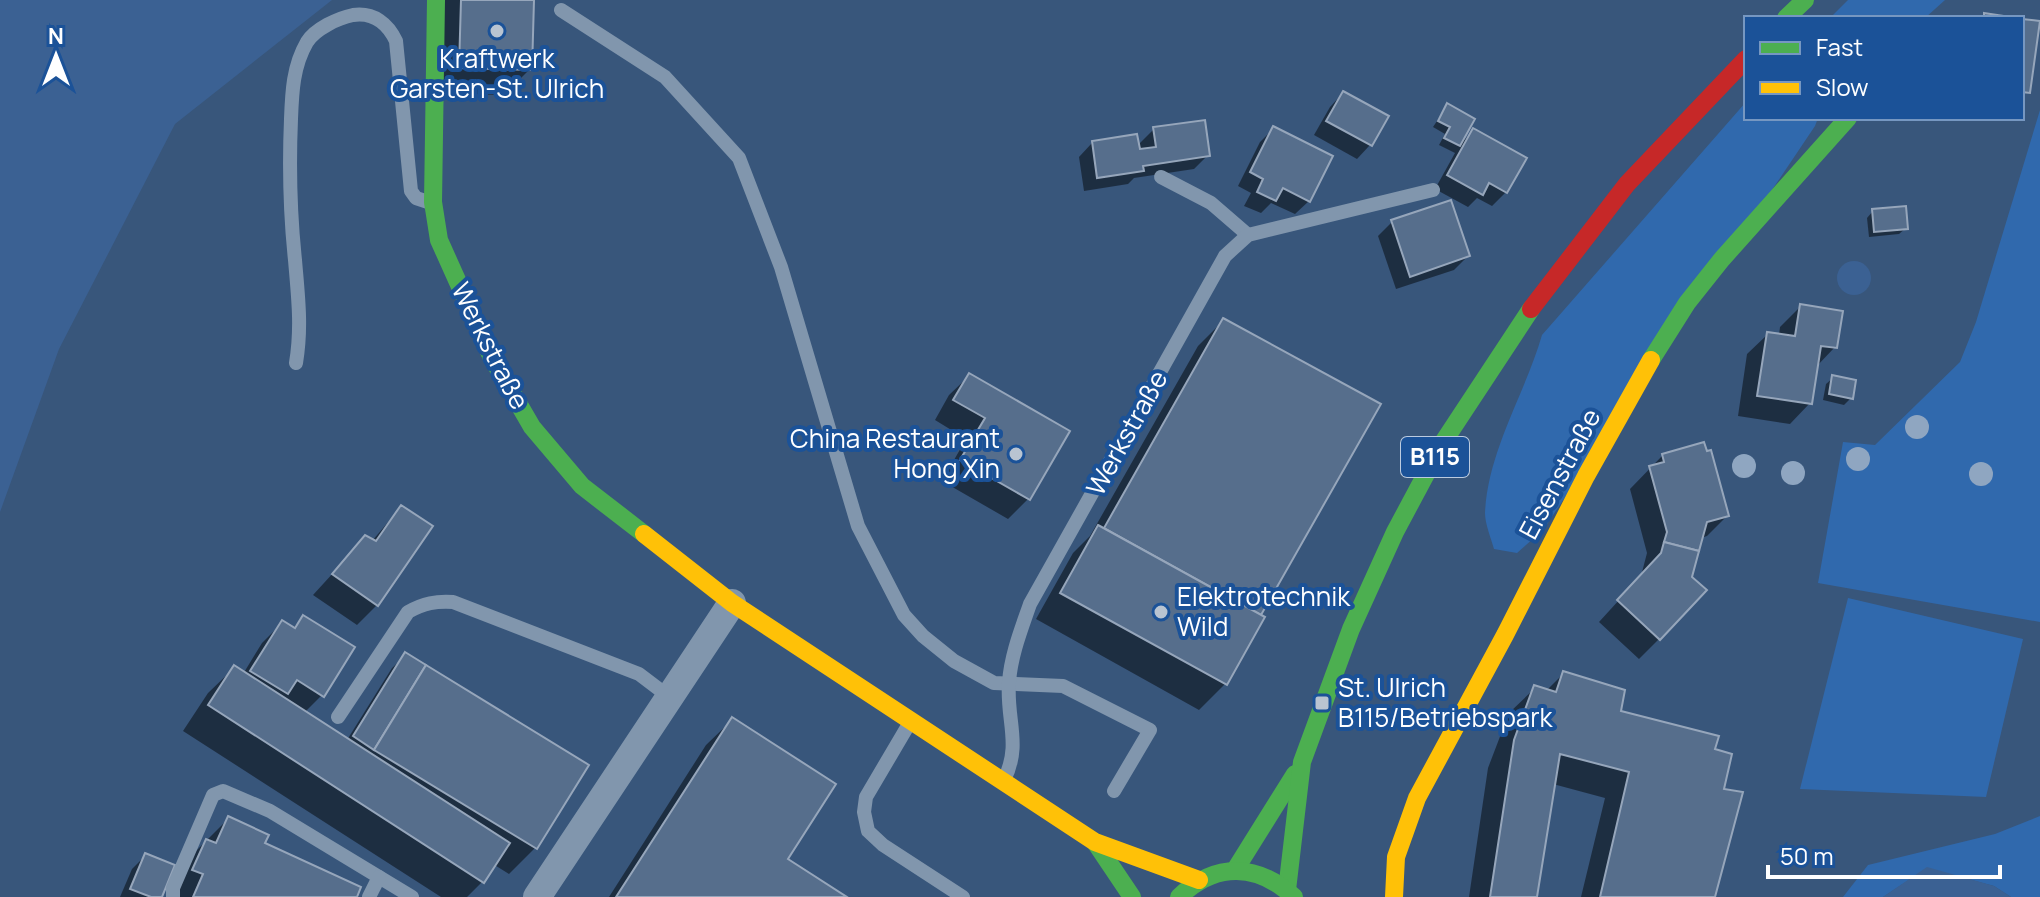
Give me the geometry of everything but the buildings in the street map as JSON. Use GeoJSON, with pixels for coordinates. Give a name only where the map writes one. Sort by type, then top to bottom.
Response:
{"type":"FeatureCollection","features":[{"type":"Feature","properties":{"kind":"street","name":"Werkstraße"},"geometry":{"type":"LineString","coordinates":[[436,0],[433,202],[444,253],[492,358],[532,427],[582,486],[732,603],[1095,842],[1199,880]]}},
{"type":"Feature","properties":{"kind":"street"},"geometry":{"type":"LineString","coordinates":[[1788,16],[1805,0]]}},
{"type":"Feature","properties":{"kind":"street","name":"B115"},"geometry":{"type":"LineString","coordinates":[[1302,762],[1291,893],[1263,875],[1235,870],[1302,762],[1351,629],[1395,532],[1442,444],[1548,284],[1627,184],[1744,61]]}},
{"type":"Feature","properties":{"kind":"street","name":"Eisenstraße"},"geometry":{"type":"LineString","coordinates":[[1394,897],[1396,857],[1417,798],[1586,476],[1647,367],[1687,303],[1722,259],[1846,120]]}},
{"type":"Feature","properties":{"kind":"street"},"geometry":{"type":"LineString","coordinates":[[537,897],[732,603]]}},
{"type":"Feature","properties":{"kind":"street","name":"Werkstraße"},"geometry":{"type":"LineString","coordinates":[[1095,842],[1132,897]]}},
{"type":"Feature","properties":{"kind":"street"},"geometry":{"type":"LineString","coordinates":[[1179,897],[1199,880],[1235,870]]}},
{"type":"Feature","properties":{"kind":"lane"},"geometry":{"type":"LineString","coordinates":[[561,10],[665,77],[739,158],[781,267],[858,526],[904,615],[923,636],[954,661],[994,683],[1063,686],[1150,730],[1114,791]]}},
{"type":"Feature","properties":{"kind":"lane"},"geometry":{"type":"LineString","coordinates":[[296,363],[301,337],[301,306],[289,172],[294,73],[308,40],[323,27],[354,15],[372,17],[389,26],[396,41],[411,191],[423,202],[433,202]]}},
{"type":"Feature","properties":{"kind":"lane"},"geometry":{"type":"LineString","coordinates":[[1161,177],[1211,203],[1248,235],[1433,190]]}},
{"type":"Feature","properties":{"kind":"lane","name":"Werkstraße"},"geometry":{"type":"LineString","coordinates":[[1004,780],[1014,751],[1009,685],[1013,653],[1030,604],[1225,256],[1248,235]]}},
{"type":"Feature","properties":{"kind":"lane"},"geometry":{"type":"LineString","coordinates":[[338,717],[408,612],[435,601],[453,602],[639,674],[668,696]]}},
{"type":"Feature","properties":{"kind":"lane"},"geometry":{"type":"LineString","coordinates":[[911,720],[866,797],[864,812],[868,831],[883,845],[963,897]]}},
{"type":"Feature","properties":{"kind":"lane"},"geometry":{"type":"LineString","coordinates":[[173,897],[173,888],[213,795],[223,791],[270,811],[412,897]]}},
{"type":"Feature","properties":{"kind":"lane"},"geometry":{"type":"LineString","coordinates":[[369,897],[379,877]]}},
{"type":"Feature","properties":{"kind":"shaded area"},"geometry":{"type":"Polygon","coordinates":[[[0,0],[332,0],[175,124],[59,349],[0,512],[0,0]]]}},
{"type":"Feature","properties":{"kind":"shaded area"},"geometry":{"type":"Polygon","coordinates":[[[1848,0],[1945,0],[1927,16],[1832,16],[1848,0]]]}},
{"type":"Feature","properties":{"kind":"shaded area"},"geometry":{"type":"Polygon","coordinates":[[[1744,104],[1744,120],[1817,120],[1543,530],[1517,553],[1494,549],[1485,513],[1500,445],[1542,335],[1744,104]]]}},
{"type":"Feature","properties":{"kind":"shaded area"},"geometry":{"type":"Polygon","coordinates":[[[2040,110],[2040,622],[1818,583],[1843,442],[1875,445],[1960,362],[1976,322],[2040,110]]]}},
{"type":"Feature","properties":{"kind":"shaded area"},"geometry":{"type":"Polygon","coordinates":[[[1854,261],[1866,266],[1871,278],[1866,290],[1854,295],[1842,290],[1837,278],[1842,266],[1854,261]]]}},
{"type":"Feature","properties":{"kind":"shaded area"},"geometry":{"type":"Polygon","coordinates":[[[1848,598],[2023,639],[1986,797],[1800,789],[1848,598]]]}},
{"type":"Feature","properties":{"kind":"shaded area"},"geometry":{"type":"Polygon","coordinates":[[[2040,816],[2040,897],[2011,897],[1994,886],[1927,868],[1883,897],[1843,897],[1868,865],[1995,834],[2040,816]]]}},
{"type":"Feature","properties":{"kind":"shaded area"},"geometry":{"type":"Polygon","coordinates":[[[1927,867],[1994,886],[2011,897],[1883,897],[1927,867]]]}},
{"type":"Feature","properties":{"kind":"traffic: fast"},"geometry":{"type":"LineString","coordinates":[[436,0],[433,202],[439,240],[492,358],[532,427],[582,486],[644,534]]}},
{"type":"Feature","properties":{"kind":"traffic: fast"},"geometry":{"type":"LineString","coordinates":[[1788,16],[1805,0]]}},
{"type":"Feature","properties":{"kind":"traffic: fast"},"geometry":{"type":"LineString","coordinates":[[1651,360],[1687,303],[1722,259],[1846,120]]}},
{"type":"Feature","properties":{"kind":"traffic: fast"},"geometry":{"type":"LineString","coordinates":[[1287,890],[1302,762],[1351,629],[1395,532],[1442,444],[1531,309]]}},
{"type":"Feature","properties":{"kind":"traffic: fast"},"geometry":{"type":"LineString","coordinates":[[1235,870],[1295,774]]}},
{"type":"Feature","properties":{"kind":"traffic: fast"},"geometry":{"type":"LineString","coordinates":[[1095,842],[1132,897]]}},
{"type":"Feature","properties":{"kind":"traffic: fast"},"geometry":{"type":"LineString","coordinates":[[1179,897],[1207,877],[1236,871],[1266,878],[1294,897]]}},
{"type":"Feature","properties":{"kind":"traffic: slow"},"geometry":{"type":"LineString","coordinates":[[1394,897],[1396,857],[1417,798],[1586,476],[1651,360]]}},
{"type":"Feature","properties":{"kind":"traffic: slow"},"geometry":{"type":"LineString","coordinates":[[644,534],[732,603],[1095,842],[1199,880]]}},
{"type":"Feature","properties":{"kind":"traffic: jam"},"geometry":{"type":"LineString","coordinates":[[1531,309],[1627,184],[1744,61]]}},
{"type":"Feature","properties":{"kind":"place","name":"Kraftwerk Garsten-St. Ulrich"},"geometry":{"type":"Point","coordinates":[497,31]}},
{"type":"Feature","properties":{"kind":"place","name":"China Restaurant Hong Xin"},"geometry":{"type":"Point","coordinates":[1016,454]}},
{"type":"Feature","properties":{"kind":"place","name":"Elektrotechnik Wild"},"geometry":{"type":"Point","coordinates":[1161,612]}},
{"type":"Feature","properties":{"kind":"place","name":"St. Ulrich B115/Betriebspark"},"geometry":{"type":"Point","coordinates":[1322,703]}}]}
